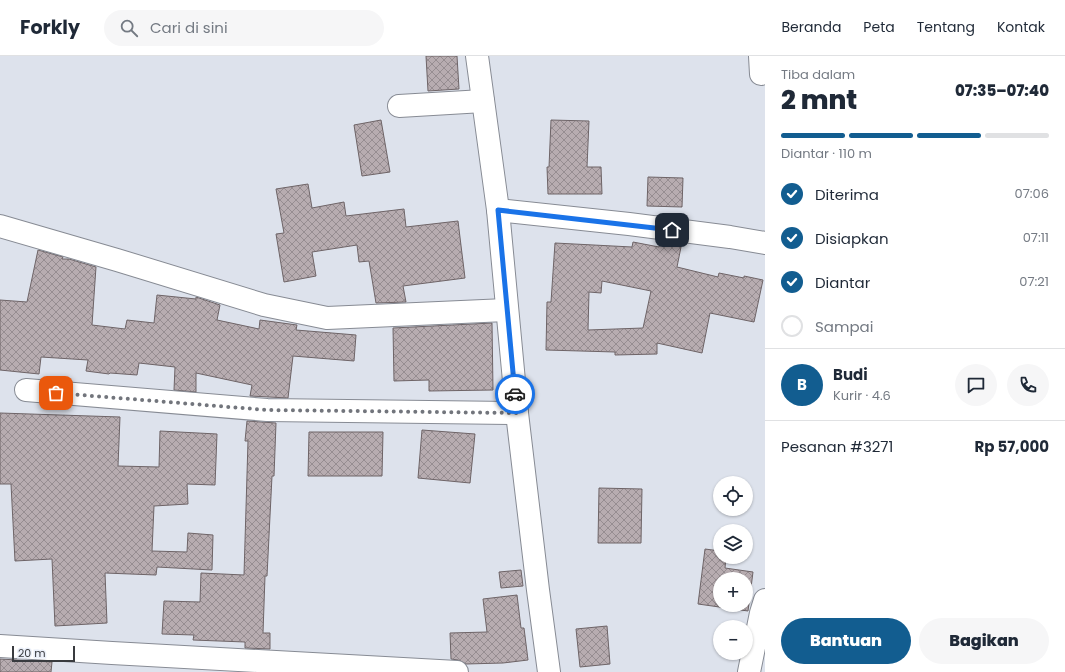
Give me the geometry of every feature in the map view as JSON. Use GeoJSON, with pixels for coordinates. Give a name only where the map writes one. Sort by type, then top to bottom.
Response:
{"type":"FeatureCollection","features":[{"type":"Feature","properties":{"kind":"street"},"geometry":{"type":"LineString","coordinates":[[477,56],[498,210],[506,310],[517,413],[549,672]]}},
{"type":"Feature","properties":{"kind":"street"},"geometry":{"type":"LineString","coordinates":[[399,106],[483,101]]}},
{"type":"Feature","properties":{"kind":"street"},"geometry":{"type":"LineString","coordinates":[[498,210],[629,224],[765,243]]}},
{"type":"Feature","properties":{"kind":"street"},"geometry":{"type":"LineString","coordinates":[[0,226],[264,305],[327,318],[506,310]]}},
{"type":"Feature","properties":{"kind":"street"},"geometry":{"type":"LineString","coordinates":[[26,390],[267,410],[517,413]]}},
{"type":"Feature","properties":{"kind":"street"},"geometry":{"type":"LineString","coordinates":[[749,672],[760,613],[765,600]]}},
{"type":"Feature","properties":{"kind":"street"},"geometry":{"type":"LineString","coordinates":[[0,646],[111,663],[265,661],[408,671],[457,672]]}},
{"type":"Feature","properties":{"kind":"building"},"geometry":{"type":"Polygon","coordinates":[[[426,56],[457,56],[459,89],[428,91],[426,56]]]}},
{"type":"Feature","properties":{"kind":"building"},"geometry":{"type":"Polygon","coordinates":[[[381,120],[390,172],[362,176],[354,125],[381,120]]]}},
{"type":"Feature","properties":{"kind":"building"},"geometry":{"type":"Polygon","coordinates":[[[551,120],[589,121],[587,167],[601,167],[602,194],[548,194],[547,167],[549,167],[551,120]]]}},
{"type":"Feature","properties":{"kind":"building"},"geometry":{"type":"Polygon","coordinates":[[[648,177],[683,178],[682,207],[647,206],[648,177]]]}},
{"type":"Feature","properties":{"kind":"building"},"geometry":{"type":"Polygon","coordinates":[[[308,184],[312,208],[344,202],[346,216],[404,209],[406,227],[458,221],[465,278],[403,286],[406,302],[376,303],[369,261],[359,262],[357,245],[312,252],[316,276],[284,282],[276,234],[284,233],[276,189],[308,184]]]}},
{"type":"Feature","properties":{"kind":"building"},"geometry":{"type":"Polygon","coordinates":[[[633,242],[659,247],[660,243],[681,247],[677,267],[718,277],[719,273],[763,280],[754,322],[710,313],[702,353],[657,343],[657,354],[615,355],[615,352],[546,350],[547,302],[551,302],[555,243],[632,247],[633,242]],[[602,281],[601,293],[589,292],[588,330],[643,328],[651,291],[602,281]]]}},
{"type":"Feature","properties":{"kind":"building"},"geometry":{"type":"Polygon","coordinates":[[[38,250],[63,257],[62,259],[69,259],[96,267],[92,325],[125,329],[127,320],[154,323],[157,295],[196,299],[196,297],[220,305],[217,320],[259,329],[260,320],[297,325],[296,330],[356,335],[354,361],[293,356],[288,398],[250,396],[252,385],[196,373],[196,392],[174,390],[175,367],[139,363],[137,375],[86,371],[88,360],[41,357],[39,374],[0,370],[0,300],[27,302],[38,250]]]}},
{"type":"Feature","properties":{"kind":"building"},"geometry":{"type":"Polygon","coordinates":[[[492,323],[493,390],[429,391],[429,380],[394,381],[393,328],[492,323]]]}},
{"type":"Feature","properties":{"kind":"building"},"geometry":{"type":"Polygon","coordinates":[[[0,413],[120,417],[118,466],[159,467],[160,431],[217,434],[215,485],[187,484],[188,504],[154,506],[152,551],[187,552],[188,533],[213,535],[212,570],[157,567],[156,575],[105,573],[107,623],[55,626],[52,559],[15,561],[11,484],[0,484],[0,413]]]}},
{"type":"Feature","properties":{"kind":"building"},"geometry":{"type":"Polygon","coordinates":[[[247,421],[276,423],[267,576],[265,576],[263,633],[270,633],[270,649],[245,648],[245,642],[193,640],[194,635],[162,634],[164,601],[200,602],[201,573],[244,575],[248,441],[245,441],[247,421]]]}},
{"type":"Feature","properties":{"kind":"building"},"geometry":{"type":"Polygon","coordinates":[[[422,430],[475,434],[470,483],[418,478],[422,430]]]}},
{"type":"Feature","properties":{"kind":"building"},"geometry":{"type":"Polygon","coordinates":[[[309,432],[383,432],[382,476],[308,476],[309,432]]]}},
{"type":"Feature","properties":{"kind":"building"},"geometry":{"type":"Polygon","coordinates":[[[599,488],[642,489],[641,543],[598,543],[599,488]]]}},
{"type":"Feature","properties":{"kind":"building"},"geometry":{"type":"Polygon","coordinates":[[[705,549],[713,550],[713,564],[725,564],[725,568],[753,572],[713,572],[713,606],[698,604],[705,549]]]}},
{"type":"Feature","properties":{"kind":"building"},"geometry":{"type":"Polygon","coordinates":[[[521,570],[523,586],[501,588],[499,572],[521,570]]]}},
{"type":"Feature","properties":{"kind":"building"},"geometry":{"type":"Polygon","coordinates":[[[517,595],[521,628],[524,628],[528,660],[503,663],[466,664],[458,660],[451,659],[450,633],[487,632],[483,599],[517,595]]]}},
{"type":"Feature","properties":{"kind":"building"},"geometry":{"type":"Polygon","coordinates":[[[607,626],[610,664],[580,667],[576,629],[607,626]]]}},
{"type":"Feature","properties":{"kind":"building"},"geometry":{"type":"Polygon","coordinates":[[[0,659],[52,662],[51,672],[0,672],[0,659]]]}},
{"type":"Feature","properties":{"kind":"way so far"},"geometry":{"type":"LineString","coordinates":[[56,393],[267,410],[517,413],[515,394]]}},
{"type":"Feature","properties":{"kind":"route"},"geometry":{"type":"LineString","coordinates":[[515,394],[506,310],[498,210],[672,230]]}}]}
